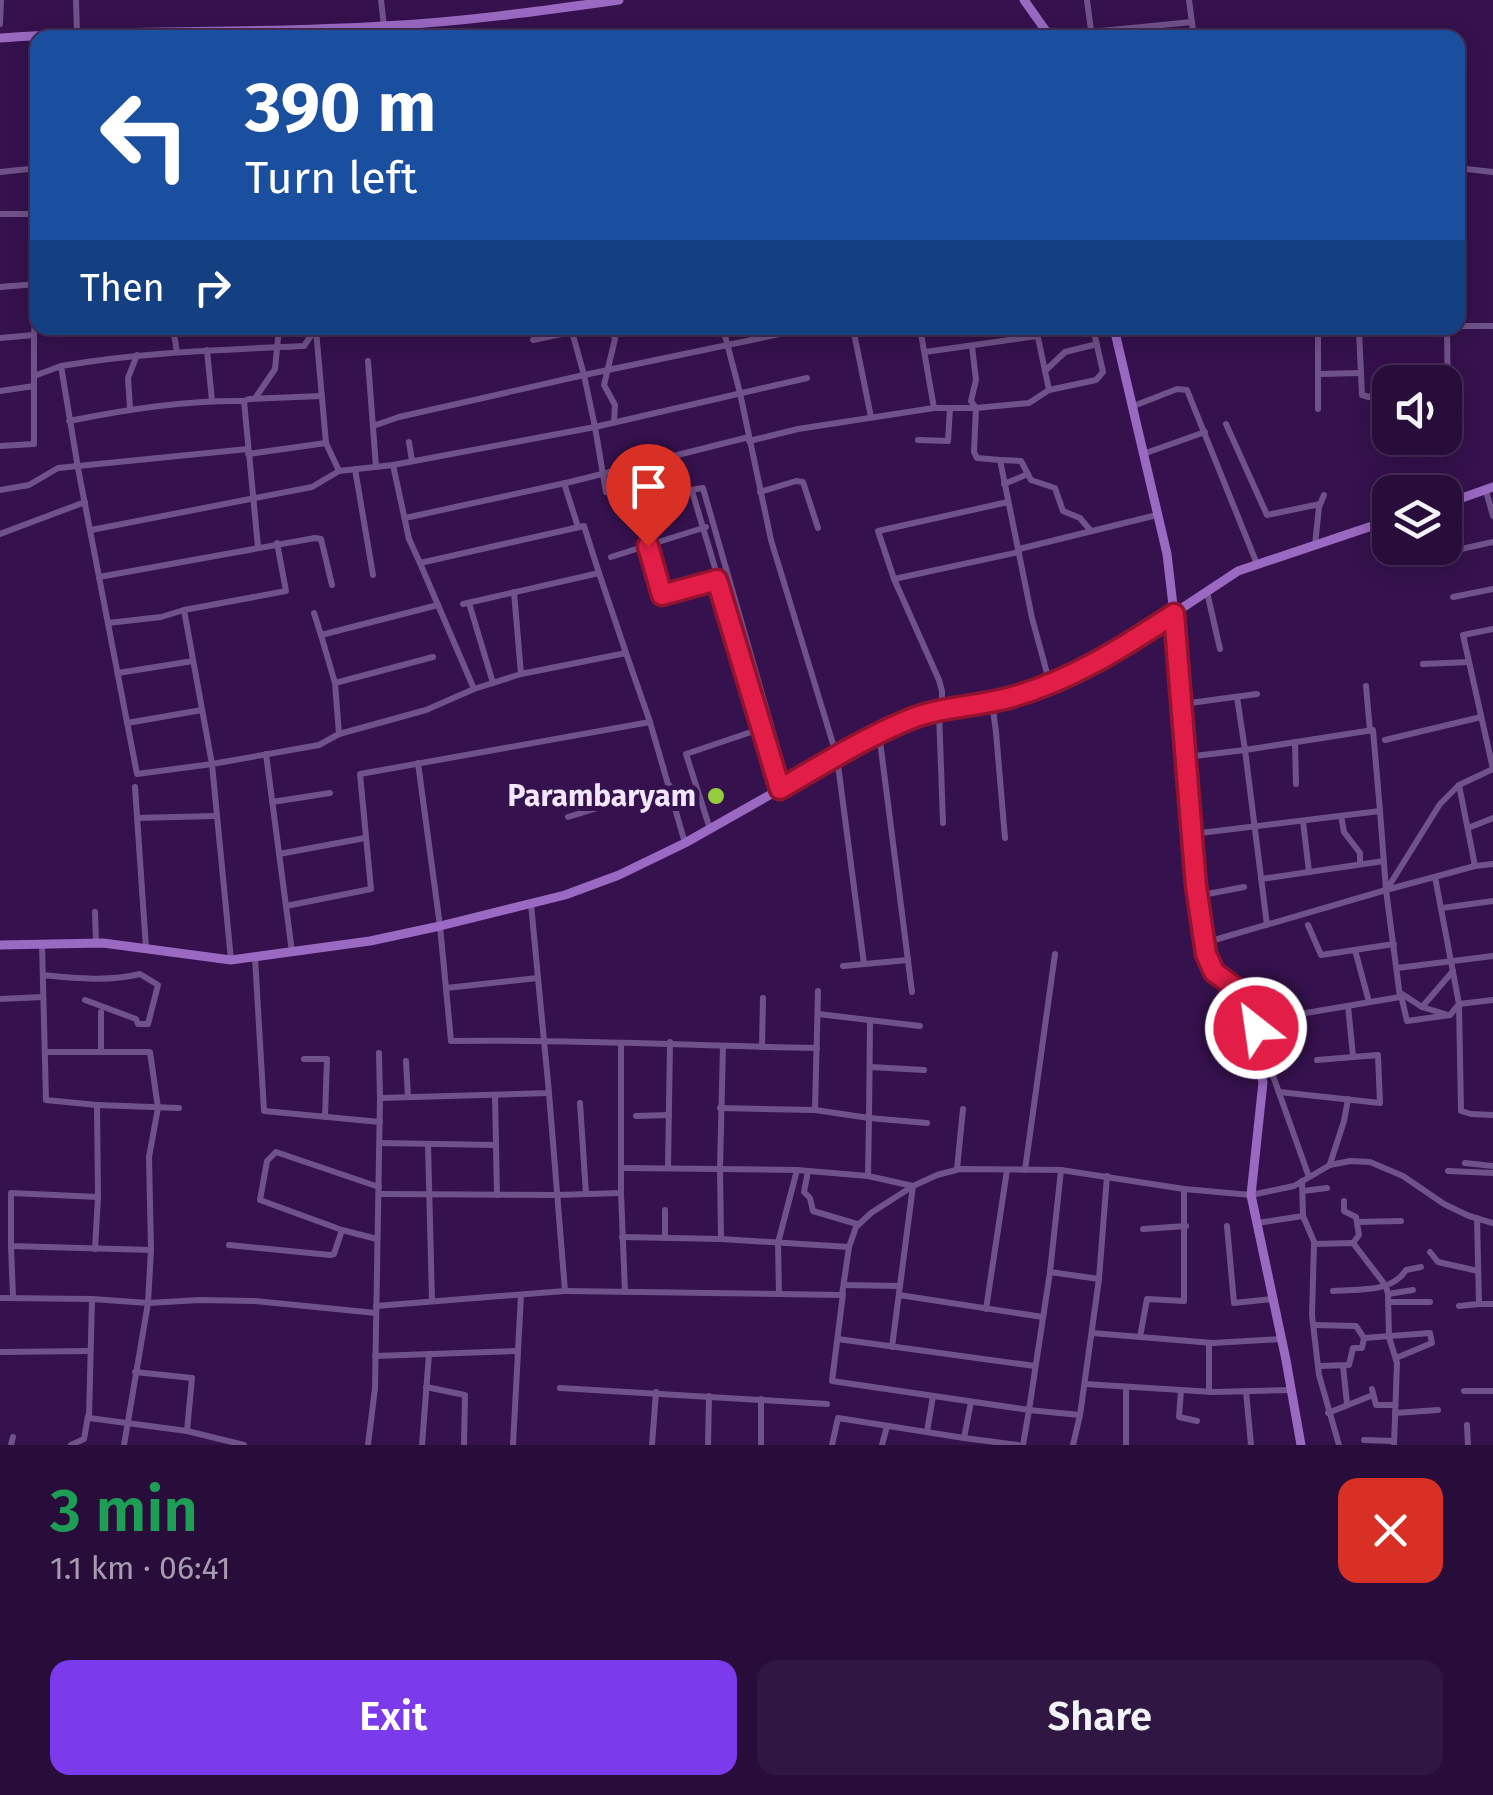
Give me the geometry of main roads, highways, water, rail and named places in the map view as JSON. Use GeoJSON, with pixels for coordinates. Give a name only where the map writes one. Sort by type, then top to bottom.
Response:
{"type":"FeatureCollection","features":[{"type":"Feature","properties":{"kind":"place","name":"Parambaryam"},"geometry":{"type":"Point","coordinates":[716,796]}}]}
